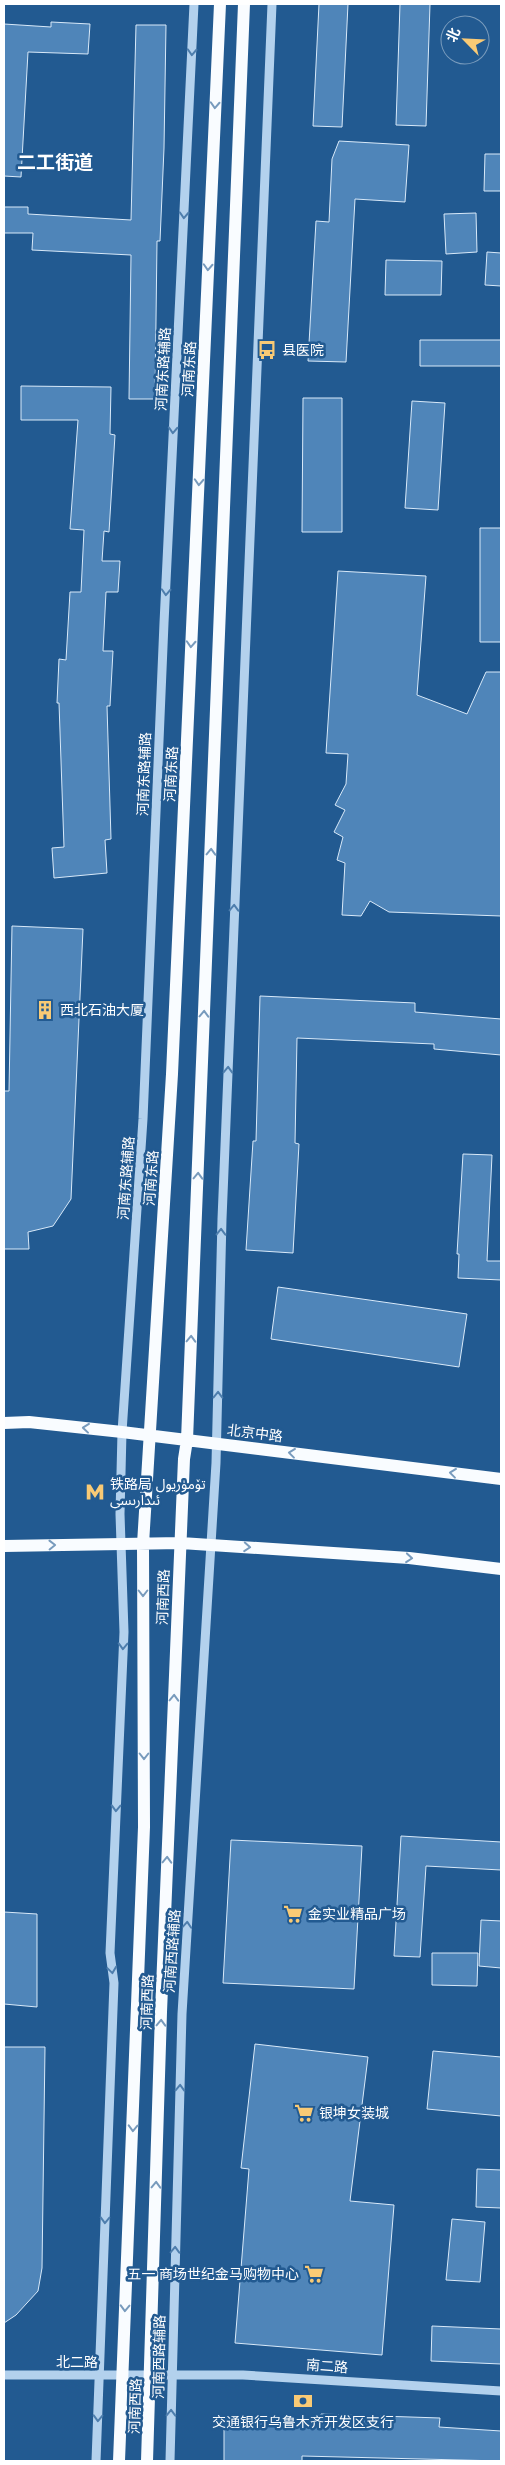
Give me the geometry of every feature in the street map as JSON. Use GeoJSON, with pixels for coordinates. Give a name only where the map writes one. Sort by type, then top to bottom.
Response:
{"type":"FeatureCollection","features":[{"type":"Feature","properties":{"kind":"main road","name":"河南东路"},"geometry":{"type":"LineString","coordinates":[[143,1544],[172,1074],[220,4]]}},
{"type":"Feature","properties":{"kind":"main road"},"geometry":{"type":"LineString","coordinates":[[181,1543],[187,1440],[244,4]]}},
{"type":"Feature","properties":{"kind":"main road","name":"北京中路"},"geometry":{"type":"LineString","coordinates":[[4,1423],[29,1422],[149,1435],[501,1479]]}},
{"type":"Feature","properties":{"kind":"main road"},"geometry":{"type":"LineString","coordinates":[[4,1546],[181,1543],[409,1558],[501,1568]]}},
{"type":"Feature","properties":{"kind":"main road","name":"河南西路"},"geometry":{"type":"LineString","coordinates":[[148,2461],[161,2012],[181,1543]]}},
{"type":"Feature","properties":{"kind":"main road","name":"河南西路"},"geometry":{"type":"LineString","coordinates":[[119,2461],[144,1827],[143,1544]]}},
{"type":"Feature","properties":{"kind":"street","name":"河南东路辅路"},"geometry":{"type":"LineString","coordinates":[[121,1544],[122,1432],[144,1109],[164,633],[194,4]]}},
{"type":"Feature","properties":{"kind":"street"},"geometry":{"type":"LineString","coordinates":[[217,1444],[222,1219],[272,4]]}},
{"type":"Feature","properties":{"kind":"street","name":"河南西路辅路"},"geometry":{"type":"LineString","coordinates":[[170,2461],[182,2014],[217,1444]]}},
{"type":"Feature","properties":{"kind":"street"},"geometry":{"type":"LineString","coordinates":[[96,2461],[114,1983],[110,1954],[124,1632],[121,1544]]}},
{"type":"Feature","properties":{"kind":"street","name":"南二路"},"geometry":{"type":"LineString","coordinates":[[151,2375],[243,2374],[501,2391]]}},
{"type":"Feature","properties":{"kind":"street","name":"北二路"},"geometry":{"type":"LineString","coordinates":[[4,2375],[151,2375]]}},
{"type":"Feature","properties":{"kind":"building"},"geometry":{"type":"Polygon","coordinates":[[[319,4],[348,4],[342,127],[313,126],[319,4]]]}},
{"type":"Feature","properties":{"kind":"building"},"geometry":{"type":"Polygon","coordinates":[[[400,4],[430,4],[426,126],[396,125],[400,4]]]}},
{"type":"Feature","properties":{"kind":"building"},"geometry":{"type":"Polygon","coordinates":[[[51,22],[90,24],[88,54],[28,52],[21,177],[4,176],[4,24],[51,27],[51,22]]]}},
{"type":"Feature","properties":{"kind":"building"},"geometry":{"type":"Polygon","coordinates":[[[136,25],[166,25],[164,148],[160,241],[157,241],[155,399],[129,399],[131,255],[32,250],[33,233],[4,233],[4,207],[28,207],[28,214],[131,220],[136,25]]]}},
{"type":"Feature","properties":{"kind":"building"},"geometry":{"type":"Polygon","coordinates":[[[339,141],[409,145],[405,202],[355,199],[346,362],[308,361],[316,221],[329,222],[332,159],[339,141]]]}},
{"type":"Feature","properties":{"kind":"building"},"geometry":{"type":"Polygon","coordinates":[[[485,154],[501,154],[501,191],[484,191],[485,154]]]}},
{"type":"Feature","properties":{"kind":"building"},"geometry":{"type":"Polygon","coordinates":[[[476,213],[477,252],[446,254],[444,214],[476,213]]]}},
{"type":"Feature","properties":{"kind":"building"},"geometry":{"type":"Polygon","coordinates":[[[487,252],[501,253],[501,286],[485,285],[487,252]]]}},
{"type":"Feature","properties":{"kind":"building"},"geometry":{"type":"Polygon","coordinates":[[[386,260],[442,261],[441,295],[385,295],[386,260]]]}},
{"type":"Feature","properties":{"kind":"building"},"geometry":{"type":"Polygon","coordinates":[[[420,340],[501,340],[501,366],[420,366],[420,340]]]}},
{"type":"Feature","properties":{"kind":"building"},"geometry":{"type":"Polygon","coordinates":[[[21,386],[111,387],[110,434],[115,435],[109,532],[104,531],[102,561],[120,561],[118,592],[106,592],[103,651],[113,651],[110,706],[107,706],[111,839],[105,840],[107,873],[54,878],[52,848],[64,847],[59,703],[57,703],[59,659],[66,660],[70,592],[81,592],[84,530],[70,529],[78,420],[21,420],[21,386]]]}},
{"type":"Feature","properties":{"kind":"building"},"geometry":{"type":"Polygon","coordinates":[[[303,398],[342,398],[342,532],[302,532],[303,398]]]}},
{"type":"Feature","properties":{"kind":"building"},"geometry":{"type":"Polygon","coordinates":[[[412,401],[445,403],[438,510],[405,508],[412,401]]]}},
{"type":"Feature","properties":{"kind":"building"},"geometry":{"type":"Polygon","coordinates":[[[480,528],[501,528],[501,642],[480,642],[480,528]]]}},
{"type":"Feature","properties":{"kind":"building"},"geometry":{"type":"Polygon","coordinates":[[[338,571],[426,576],[417,695],[467,714],[486,672],[501,672],[501,916],[389,912],[370,901],[361,916],[342,915],[345,863],[337,860],[343,837],[334,832],[345,810],[335,805],[346,784],[348,754],[326,753],[338,571]]]}},
{"type":"Feature","properties":{"kind":"building","name":"西北石油大厦"},"geometry":{"type":"Polygon","coordinates":[[[12,926],[83,929],[71,1199],[53,1226],[28,1232],[29,1249],[4,1249],[4,1091],[9,1091],[12,926]]]}},
{"type":"Feature","properties":{"kind":"building"},"geometry":{"type":"Polygon","coordinates":[[[260,996],[415,1003],[415,1012],[501,1019],[501,1055],[434,1049],[434,1044],[297,1038],[295,1143],[299,1144],[293,1253],[246,1250],[253,1141],[256,1141],[260,996]]]}},
{"type":"Feature","properties":{"kind":"building"},"geometry":{"type":"Polygon","coordinates":[[[463,1154],[492,1155],[487,1261],[501,1261],[501,1280],[458,1278],[459,1254],[457,1254],[463,1154]]]}},
{"type":"Feature","properties":{"kind":"building"},"geometry":{"type":"Polygon","coordinates":[[[278,1287],[467,1314],[459,1367],[271,1339],[278,1287]]]}},
{"type":"Feature","properties":{"kind":"building"},"geometry":{"type":"Polygon","coordinates":[[[401,1836],[501,1842],[501,1870],[426,1866],[420,1957],[394,1956],[401,1836]]]}},
{"type":"Feature","properties":{"kind":"building","name":"金实业精品广场"},"geometry":{"type":"Polygon","coordinates":[[[231,1840],[362,1846],[354,1989],[223,1983],[231,1840]]]}},
{"type":"Feature","properties":{"kind":"building"},"geometry":{"type":"Polygon","coordinates":[[[4,1912],[37,1914],[37,2007],[4,2004],[4,1912]]]}},
{"type":"Feature","properties":{"kind":"building"},"geometry":{"type":"Polygon","coordinates":[[[481,1920],[501,1921],[501,1968],[479,1966],[481,1920]]]}},
{"type":"Feature","properties":{"kind":"building"},"geometry":{"type":"Polygon","coordinates":[[[432,1953],[478,1953],[477,1986],[432,1985],[432,1953]]]}},
{"type":"Feature","properties":{"kind":"building"},"geometry":{"type":"Polygon","coordinates":[[[255,2044],[368,2057],[350,2201],[394,2205],[382,2355],[235,2343],[249,2169],[241,2168],[255,2044]]]}},
{"type":"Feature","properties":{"kind":"building"},"geometry":{"type":"Polygon","coordinates":[[[4,2047],[45,2047],[42,2268],[38,2291],[16,2315],[4,2323],[4,2047]]]}},
{"type":"Feature","properties":{"kind":"building"},"geometry":{"type":"Polygon","coordinates":[[[433,2051],[501,2057],[501,2116],[427,2109],[433,2051]]]}},
{"type":"Feature","properties":{"kind":"building"},"geometry":{"type":"Polygon","coordinates":[[[477,2169],[501,2170],[501,2208],[476,2207],[477,2169]]]}},
{"type":"Feature","properties":{"kind":"building"},"geometry":{"type":"Polygon","coordinates":[[[452,2219],[485,2222],[480,2282],[446,2280],[452,2219]]]}},
{"type":"Feature","properties":{"kind":"building"},"geometry":{"type":"Polygon","coordinates":[[[432,2326],[501,2329],[501,2364],[431,2361],[432,2326]]]}},
{"type":"Feature","properties":{"kind":"building"},"geometry":{"type":"Polygon","coordinates":[[[321,2414],[440,2418],[439,2427],[501,2431],[501,2461],[302,2456],[302,2461],[224,2461],[224,2418],[320,2418],[321,2414]]]}},
{"type":"Feature","properties":{"kind":"place","name":"县医院"},"geometry":{"type":"Point","coordinates":[267,350]}},
{"type":"Feature","properties":{"kind":"place","name":"西北石油大厦"},"geometry":{"type":"Point","coordinates":[45,1010]}},
{"type":"Feature","properties":{"kind":"place","name":"铁路局 تۆمۈريول ئىدارىسى"},"geometry":{"type":"Point","coordinates":[95,1492]}},
{"type":"Feature","properties":{"kind":"place","name":"金实业精品广场"},"geometry":{"type":"Point","coordinates":[293,1914]}},
{"type":"Feature","properties":{"kind":"place","name":"银坤女装城"},"geometry":{"type":"Point","coordinates":[304,2113]}},
{"type":"Feature","properties":{"kind":"place","name":"五一 商场世纪金马购物中心"},"geometry":{"type":"Point","coordinates":[314,2274]}},
{"type":"Feature","properties":{"kind":"place","name":"交通银行乌鲁木齐开发区支行"},"geometry":{"type":"Point","coordinates":[303,2401]}},
{"type":"Feature","properties":{"kind":"district","name":"二工街道"},"geometry":{"type":"Point","coordinates":[55,162]}}]}
